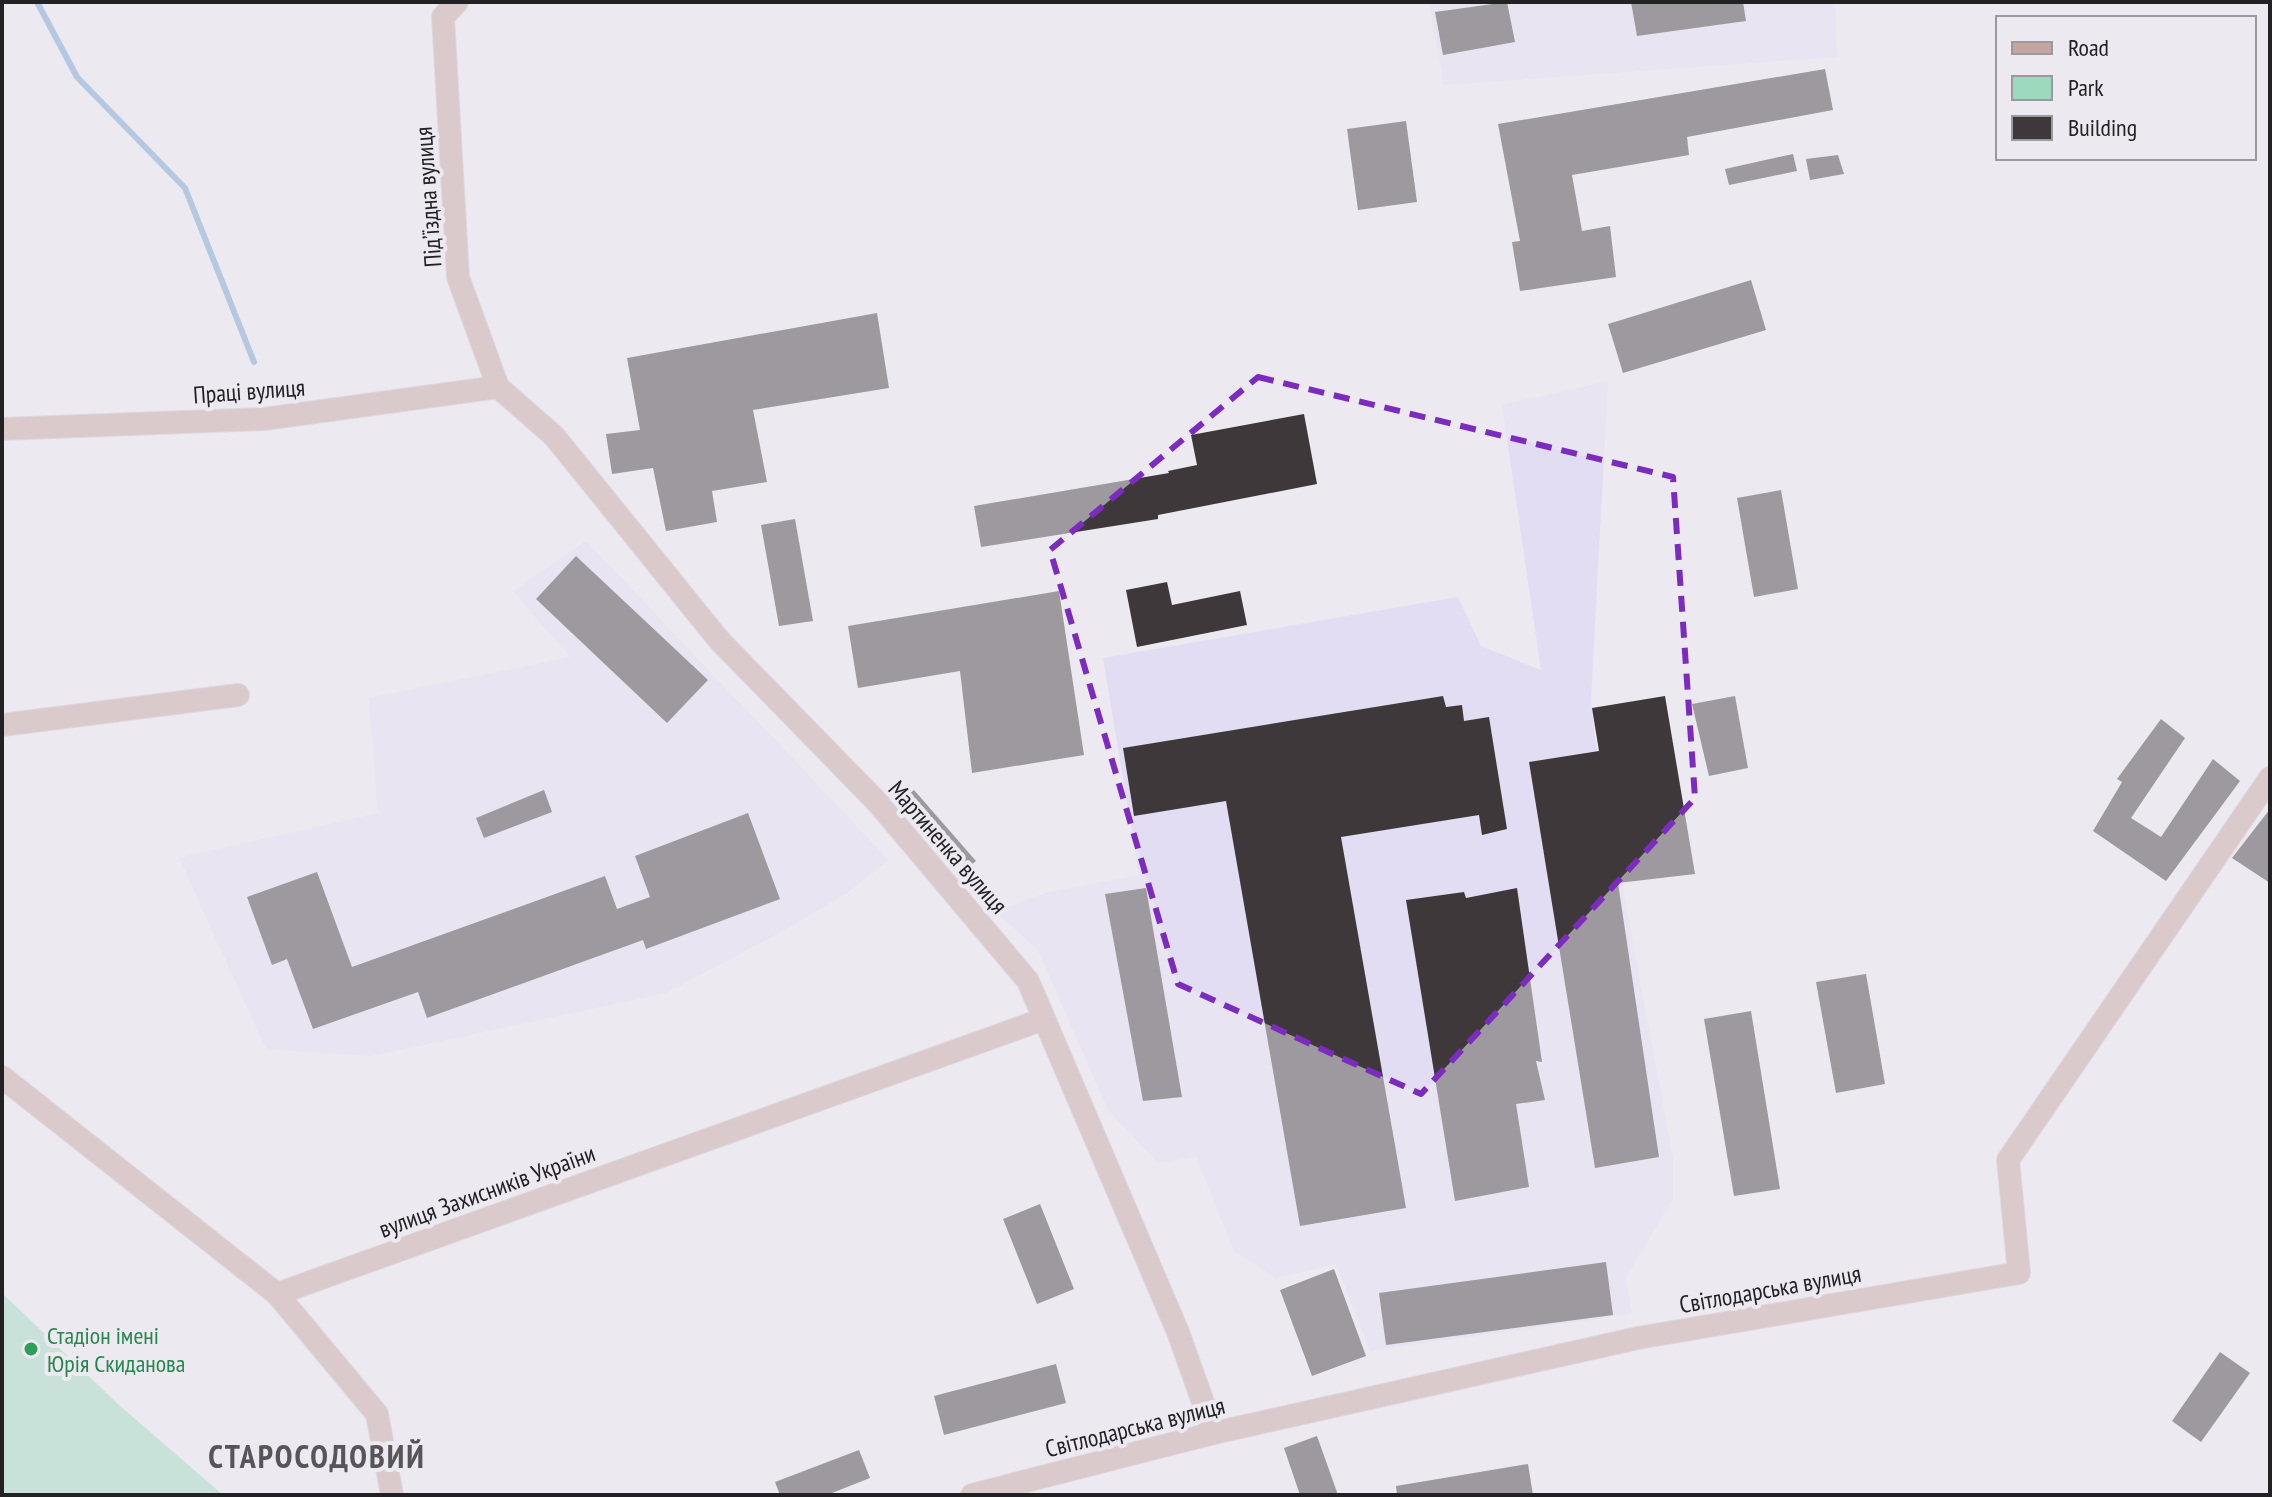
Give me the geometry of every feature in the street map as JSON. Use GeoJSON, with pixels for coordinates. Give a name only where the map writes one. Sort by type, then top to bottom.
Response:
{"type":"FeatureCollection","features":[{"type":"Feature","properties":{"kind":"street","name":"Під’їздна вулиця"},"geometry":{"type":"LineString","coordinates":[[457,2],[443,17],[458,277],[498,387]]}},
{"type":"Feature","properties":{"kind":"street","name":"Праці вулиця"},"geometry":{"type":"LineString","coordinates":[[2,429],[264,419],[498,387]]}},
{"type":"Feature","properties":{"kind":"street","name":"Мартиненка вулиця"},"geometry":{"type":"LineString","coordinates":[[498,387],[554,436],[719,640],[878,803],[1028,981],[1178,1332],[1214,1433]]}},
{"type":"Feature","properties":{"kind":"street"},"geometry":{"type":"LineString","coordinates":[[2,725],[238,695]]}},
{"type":"Feature","properties":{"kind":"street","name":"Світлодарська вулиця"},"geometry":{"type":"LineString","coordinates":[[972,1495],[1214,1433],[1638,1338],[2019,1273],[2008,1160],[2270,778]]}},
{"type":"Feature","properties":{"kind":"street","name":"вулиця Захисників України"},"geometry":{"type":"LineString","coordinates":[[277,1294],[1044,1019]]}},
{"type":"Feature","properties":{"kind":"street"},"geometry":{"type":"LineString","coordinates":[[2,1077],[277,1294],[377,1414],[392,1495]]}},
{"type":"Feature","properties":{"kind":"highlighted area"},"geometry":{"type":"Polygon","coordinates":[[[1258,377],[1673,477],[1695,798],[1421,1094],[1178,984],[1050,550],[1258,377]]]}},
{"type":"Feature","properties":{"kind":"shaded area"},"geometry":{"type":"Polygon","coordinates":[[[1429,2],[1835,2],[1837,57],[1444,85],[1429,2]]]}},
{"type":"Feature","properties":{"kind":"shaded area"},"geometry":{"type":"Polygon","coordinates":[[[1608,381],[1591,700],[1595,738],[1673,1158],[1673,1199],[1626,1277],[1632,1314],[1370,1351],[1336,1264],[1276,1278],[1234,1251],[1196,1157],[1158,1163],[1108,1110],[1038,950],[995,911],[1049,892],[1139,875],[1103,658],[1458,597],[1481,646],[1541,670],[1502,405],[1608,381]]]}},
{"type":"Feature","properties":{"kind":"shaded area"},"geometry":{"type":"Polygon","coordinates":[[[586,541],[889,860],[847,893],[666,993],[371,1056],[266,1049],[179,858],[378,813],[369,698],[570,657],[513,591],[586,541]]]}},
{"type":"Feature","properties":{"kind":"green space","name":"Стадiон імені Юрія Скиданова"},"geometry":{"type":"Polygon","coordinates":[[[2,1293],[119,1405],[223,1495],[2,1495],[2,1293]]]}},
{"type":"Feature","properties":{"kind":"building"},"geometry":{"type":"Polygon","coordinates":[[[1507,2],[1515,42],[1443,55],[1435,12],[1507,2]]]}},
{"type":"Feature","properties":{"kind":"building"},"geometry":{"type":"Polygon","coordinates":[[[1631,2],[1743,2],[1746,21],[1637,36],[1631,2]]]}},
{"type":"Feature","properties":{"kind":"building"},"geometry":{"type":"Polygon","coordinates":[[[1825,69],[1833,110],[1687,137],[1689,155],[1572,175],[1582,231],[1610,226],[1616,277],[1520,291],[1512,242],[1520,241],[1498,124],[1825,69]]]}},
{"type":"Feature","properties":{"kind":"building"},"geometry":{"type":"Polygon","coordinates":[[[1406,121],[1417,202],[1358,210],[1347,129],[1406,121]]]}},
{"type":"Feature","properties":{"kind":"building"},"geometry":{"type":"Polygon","coordinates":[[[1793,154],[1797,171],[1729,185],[1725,169],[1793,154]]]}},
{"type":"Feature","properties":{"kind":"building"},"geometry":{"type":"Polygon","coordinates":[[[1838,155],[1844,174],[1810,180],[1806,159],[1838,155]]]}},
{"type":"Feature","properties":{"kind":"building"},"geometry":{"type":"Polygon","coordinates":[[[1751,280],[1766,330],[1623,373],[1608,324],[1751,280]]]}},
{"type":"Feature","properties":{"kind":"building"},"geometry":{"type":"Polygon","coordinates":[[[877,313],[889,388],[753,410],[767,482],[712,491],[717,522],[666,531],[653,468],[612,474],[606,434],[640,430],[627,358],[877,313]]]}},
{"type":"Feature","properties":{"kind":"building"},"geometry":{"type":"Polygon","coordinates":[[[1304,414],[1317,484],[1158,515],[1158,519],[981,547],[974,506],[1169,473],[1197,465],[1191,435],[1304,414]]]}},
{"type":"Feature","properties":{"kind":"building"},"geometry":{"type":"Polygon","coordinates":[[[1781,490],[1798,589],[1754,597],[1737,498],[1781,490]]]}},
{"type":"Feature","properties":{"kind":"building"},"geometry":{"type":"Polygon","coordinates":[[[795,519],[813,621],[779,626],[761,525],[795,519]]]}},
{"type":"Feature","properties":{"kind":"building"},"geometry":{"type":"Polygon","coordinates":[[[576,556],[708,680],[667,723],[536,599],[576,556]]]}},
{"type":"Feature","properties":{"kind":"building"},"geometry":{"type":"Polygon","coordinates":[[[1167,582],[1172,605],[1240,591],[1247,625],[1137,647],[1126,590],[1167,582]]]}},
{"type":"Feature","properties":{"kind":"building"},"geometry":{"type":"Polygon","coordinates":[[[1059,591],[1084,755],[972,773],[960,671],[858,688],[848,626],[1059,591]]]}},
{"type":"Feature","properties":{"kind":"building"},"geometry":{"type":"Polygon","coordinates":[[[1443,696],[1446,707],[1462,705],[1464,721],[1489,717],[1507,829],[1482,835],[1479,815],[1341,837],[1406,1208],[1300,1226],[1226,801],[1134,816],[1123,748],[1443,696]]]}},
{"type":"Feature","properties":{"kind":"building"},"geometry":{"type":"Polygon","coordinates":[[[1665,696],[1695,874],[1618,883],[1659,1157],[1595,1168],[1529,762],[1599,751],[1592,708],[1665,696]]]}},
{"type":"Feature","properties":{"kind":"building"},"geometry":{"type":"Polygon","coordinates":[[[1735,696],[1748,768],[1709,776],[1692,704],[1735,696]]]}},
{"type":"Feature","properties":{"kind":"building"},"geometry":{"type":"Polygon","coordinates":[[[2161,719],[2185,738],[2131,818],[2161,837],[2213,759],[2240,781],[2166,881],[2093,831],[2122,782],[2117,779],[2161,719]]]}},
{"type":"Feature","properties":{"kind":"building"},"geometry":{"type":"Polygon","coordinates":[[[544,790],[552,812],[484,838],[476,818],[544,790]]]}},
{"type":"Feature","properties":{"kind":"building"},"geometry":{"type":"Polygon","coordinates":[[[914,790],[976,861],[965,870],[902,799],[914,790]]]}},
{"type":"Feature","properties":{"kind":"building"},"geometry":{"type":"Polygon","coordinates":[[[2270,809],[2270,883],[2232,858],[2270,809]]]}},
{"type":"Feature","properties":{"kind":"building"},"geometry":{"type":"Polygon","coordinates":[[[748,813],[780,899],[646,949],[643,940],[427,1018],[418,992],[313,1029],[287,959],[272,965],[247,897],[317,872],[352,967],[605,876],[617,909],[650,897],[635,856],[748,813]]]}},
{"type":"Feature","properties":{"kind":"building"},"geometry":{"type":"Polygon","coordinates":[[[1146,888],[1182,1097],[1143,1101],[1105,894],[1146,888]]]}},
{"type":"Feature","properties":{"kind":"building"},"geometry":{"type":"Polygon","coordinates":[[[1517,888],[1542,1062],[1536,1061],[1545,1100],[1516,1104],[1529,1187],[1455,1201],[1406,900],[1464,892],[1466,898],[1517,888]]]}},
{"type":"Feature","properties":{"kind":"building"},"geometry":{"type":"Polygon","coordinates":[[[1866,974],[1885,1084],[1836,1093],[1816,982],[1866,974]]]}},
{"type":"Feature","properties":{"kind":"building"},"geometry":{"type":"Polygon","coordinates":[[[1751,1011],[1780,1189],[1734,1196],[1704,1019],[1751,1011]]]}},
{"type":"Feature","properties":{"kind":"building"},"geometry":{"type":"Polygon","coordinates":[[[1040,1204],[1074,1289],[1037,1304],[1003,1219],[1040,1204]]]}},
{"type":"Feature","properties":{"kind":"building"},"geometry":{"type":"Polygon","coordinates":[[[1606,1262],[1613,1315],[1386,1345],[1379,1293],[1606,1262]]]}},
{"type":"Feature","properties":{"kind":"building"},"geometry":{"type":"Polygon","coordinates":[[[1334,1269],[1366,1356],[1312,1376],[1280,1290],[1334,1269]]]}},
{"type":"Feature","properties":{"kind":"building"},"geometry":{"type":"Polygon","coordinates":[[[2220,1352],[2250,1373],[2201,1442],[2172,1421],[2220,1352]]]}},
{"type":"Feature","properties":{"kind":"building"},"geometry":{"type":"Polygon","coordinates":[[[1056,1364],[1066,1403],[944,1435],[934,1396],[1056,1364]]]}},
{"type":"Feature","properties":{"kind":"building"},"geometry":{"type":"Polygon","coordinates":[[[1317,1436],[1338,1495],[1300,1495],[1284,1448],[1317,1436]]]}},
{"type":"Feature","properties":{"kind":"building"},"geometry":{"type":"Polygon","coordinates":[[[859,1450],[870,1478],[827,1495],[780,1495],[775,1482],[859,1450]]]}},
{"type":"Feature","properties":{"kind":"building"},"geometry":{"type":"Polygon","coordinates":[[[1528,1464],[1533,1495],[1397,1495],[1396,1486],[1528,1464]]]}},
{"type":"Feature","properties":{"kind":"waterway"},"geometry":{"type":"LineString","coordinates":[[37,2],[77,77],[185,188],[254,362]]}},
{"type":"Feature","properties":{"kind":"place","name":"Стадiон імені Юрія Скиданова"},"geometry":{"type":"Point","coordinates":[31,1349]}},
{"type":"Feature","properties":{"kind":"district","name":"СТАРОСОДОВИЙ"},"geometry":{"type":"Point","coordinates":[317,1456]}}]}
